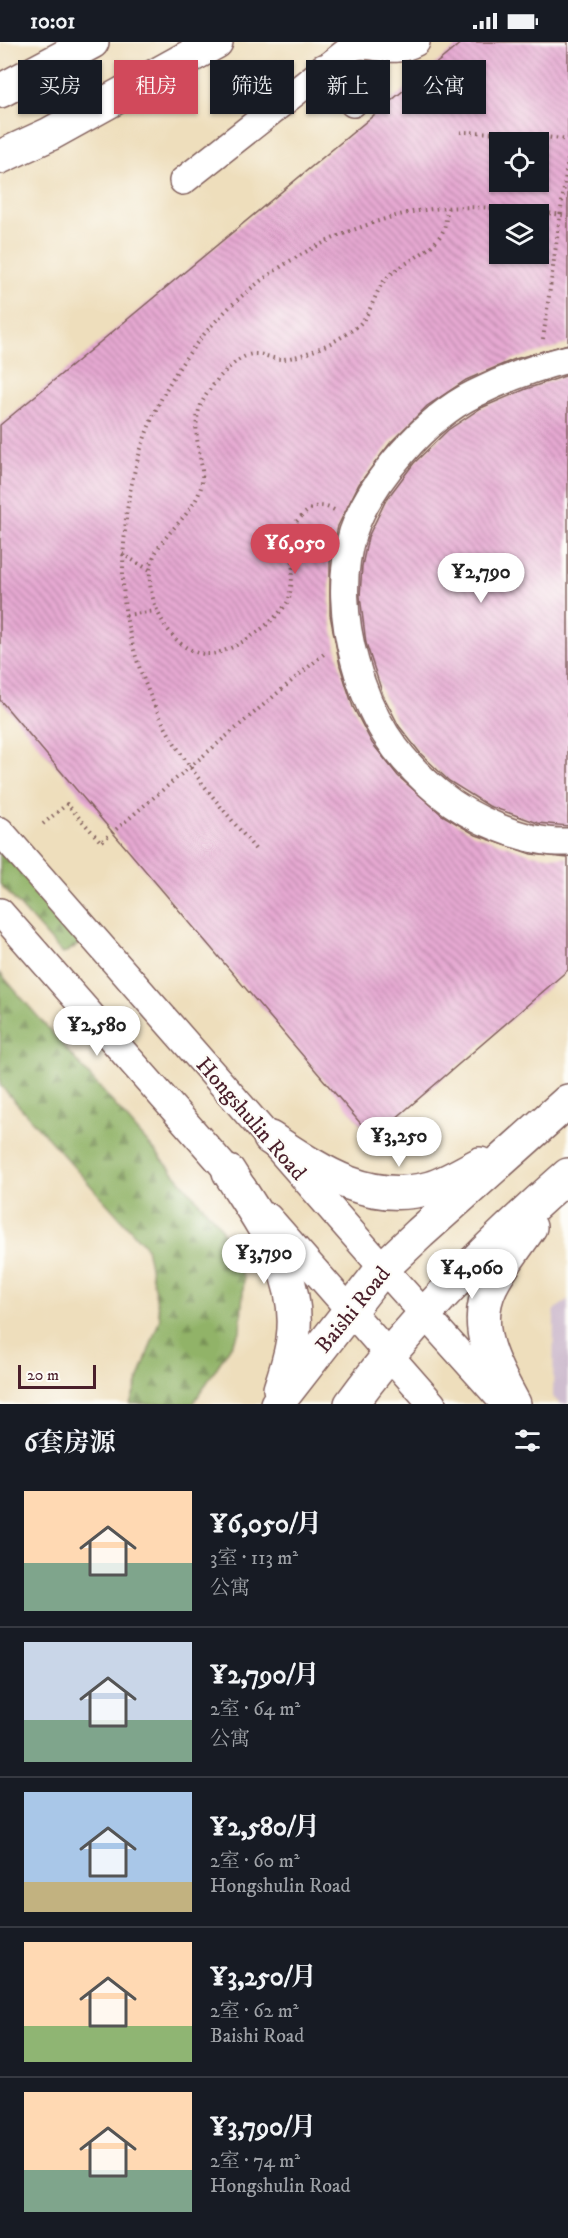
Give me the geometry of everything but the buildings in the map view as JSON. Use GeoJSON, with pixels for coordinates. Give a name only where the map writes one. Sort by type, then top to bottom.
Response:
{"type":"FeatureCollection","features":[{"type":"Feature","properties":{"kind":"main road"},"geometry":{"type":"LineString","coordinates":[[0,91],[92,42]]}},
{"type":"Feature","properties":{"kind":"main road"},"geometry":{"type":"LineString","coordinates":[[0,157],[50,134],[216,42]]}},
{"type":"Feature","properties":{"kind":"main road","name":"Baishi Road"},"geometry":{"type":"LineString","coordinates":[[276,1404],[383,1268],[568,1101]]}},
{"type":"Feature","properties":{"kind":"main road"},"geometry":{"type":"LineString","coordinates":[[270,1138],[315,1168],[349,1184],[378,1192],[406,1193],[433,1187],[526,1138]]}},
{"type":"Feature","properties":{"kind":"main road"},"geometry":{"type":"LineString","coordinates":[[229,1172],[282,1259],[291,1288],[295,1314],[293,1341],[276,1404]]}},
{"type":"Feature","properties":{"kind":"main road"},"geometry":{"type":"LineString","coordinates":[[351,1404],[424,1314],[464,1271],[563,1179]]}},
{"type":"Feature","properties":{"kind":"main road"},"geometry":{"type":"LineString","coordinates":[[514,1404],[490,1360],[483,1324],[485,1303],[491,1286],[563,1179]]}},
{"type":"Feature","properties":{"kind":"street"},"geometry":{"type":"LineString","coordinates":[[334,60],[354,46],[369,45],[392,49],[402,48],[416,42]]}},
{"type":"Feature","properties":{"kind":"street"},"geometry":{"type":"LineString","coordinates":[[183,182],[306,82]]}},
{"type":"Feature","properties":{"kind":"street"},"geometry":{"type":"LineString","coordinates":[[568,359],[539,366],[473,394],[439,417],[399,456],[372,493],[354,531],[345,573],[348,639],[362,690],[379,727],[400,755],[427,784],[452,804],[492,827],[555,843],[568,842]]}},
{"type":"Feature","properties":{"kind":"street","name":"Hongshulin Road"},"geometry":{"type":"LineString","coordinates":[[0,831],[504,1404]]}},
{"type":"Feature","properties":{"kind":"street"},"geometry":{"type":"LineString","coordinates":[[0,912],[432,1404]]}},
{"type":"Feature","properties":{"kind":"path"},"geometry":{"type":"LineString","coordinates":[[460,132],[516,133],[568,140]]}},
{"type":"Feature","properties":{"kind":"path"},"geometry":{"type":"LineString","coordinates":[[539,366],[568,159]]}},
{"type":"Feature","properties":{"kind":"path"},"geometry":{"type":"LineString","coordinates":[[338,512],[331,507],[320,505],[311,507],[294,524],[289,599],[261,630],[237,645],[212,654],[200,653],[182,643],[165,628],[156,611],[150,584],[150,570],[156,554],[188,511],[200,490],[202,476],[196,446],[196,426],[200,406],[221,375],[242,357],[254,354],[280,359],[303,355],[354,329],[367,317],[382,282],[435,242],[443,230],[448,208]]}},
{"type":"Feature","properties":{"kind":"path"},"geometry":{"type":"LineString","coordinates":[[255,849],[190,767],[166,729],[136,655],[126,615],[122,554],[130,484],[149,426],[170,381],[197,340],[227,307],[275,271],[305,253],[354,230],[404,214],[448,208],[504,208],[568,216]]}},
{"type":"Feature","properties":{"kind":"path"},"geometry":{"type":"LineString","coordinates":[[122,554],[150,570]]}},
{"type":"Feature","properties":{"kind":"path"},"geometry":{"type":"LineString","coordinates":[[126,615],[156,611]]}},
{"type":"Feature","properties":{"kind":"path"},"geometry":{"type":"LineString","coordinates":[[43,824],[67,804],[101,843],[333,646],[348,639]]}},
{"type":"Feature","properties":{"kind":"shaded area"},"geometry":{"type":"Polygon","coordinates":[[[568,1299],[568,1404],[560,1404],[553,1397],[554,1311],[568,1299]]]}},
{"type":"Feature","properties":{"kind":"green space"},"geometry":{"type":"Polygon","coordinates":[[[0,848],[83,942],[63,954],[0,884],[0,848]]]}},
{"type":"Feature","properties":{"kind":"green space"},"geometry":{"type":"Polygon","coordinates":[[[0,973],[220,1226],[244,1279],[240,1332],[193,1404],[130,1404],[160,1318],[146,1247],[0,1085],[0,973]]]}}]}
